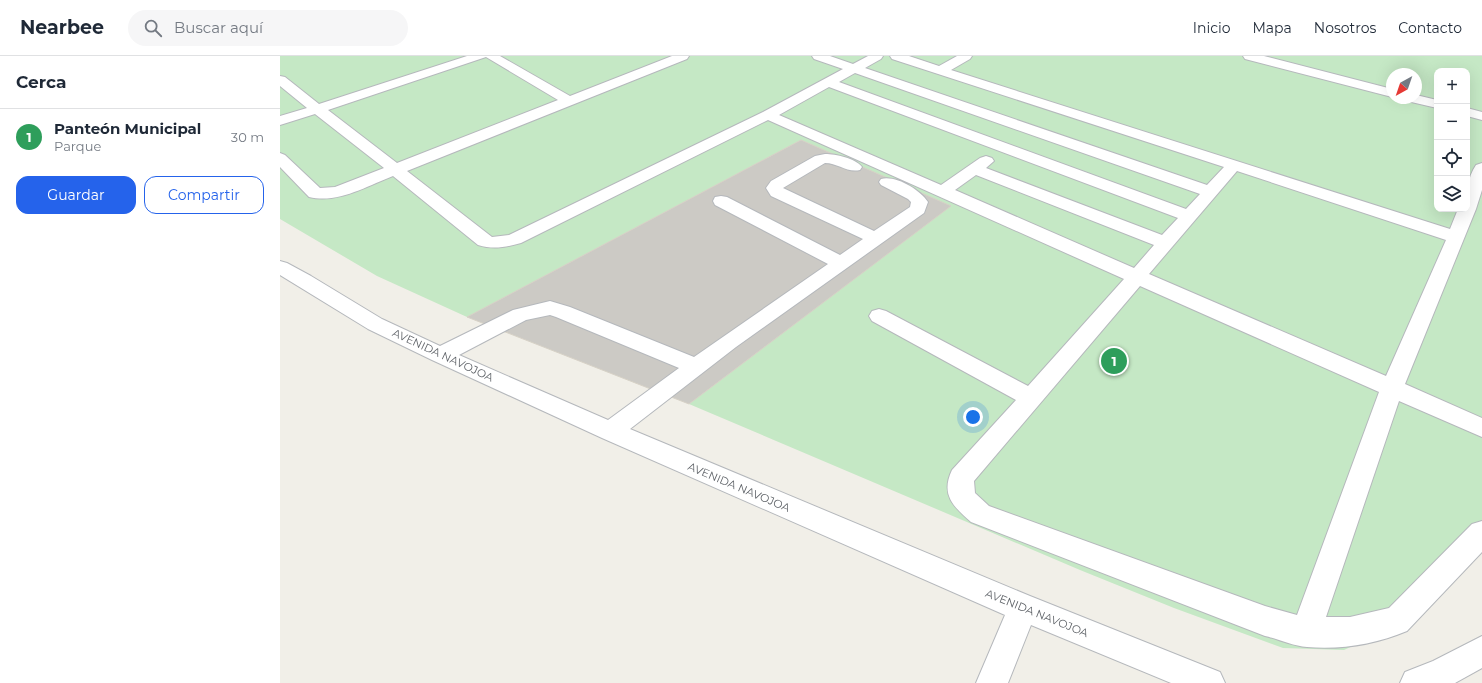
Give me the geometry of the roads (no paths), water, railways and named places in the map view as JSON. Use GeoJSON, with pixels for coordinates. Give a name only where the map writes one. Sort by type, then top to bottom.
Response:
{"type":"FeatureCollection","features":[{"type":"Feature","properties":{"kind":"street"},"geometry":{"type":"LineString","coordinates":[[280,121],[480,56]]}},
{"type":"Feature","properties":{"kind":"street"},"geometry":{"type":"LineString","coordinates":[[491,56],[569,101]]}},
{"type":"Feature","properties":{"kind":"street"},"geometry":{"type":"LineString","coordinates":[[280,158],[315,193],[324,194],[341,191],[683,56]]}},
{"type":"Feature","properties":{"kind":"street"},"geometry":{"type":"LineString","coordinates":[[818,56],[1210,192]]}},
{"type":"Feature","properties":{"kind":"street"},"geometry":{"type":"LineString","coordinates":[[280,80],[396,170],[484,241],[490,244],[502,243],[515,238],[768,115],[877,56]]}},
{"type":"Feature","properties":{"kind":"street"},"geometry":{"type":"LineString","coordinates":[[896,56],[1456,237]]}},
{"type":"Feature","properties":{"kind":"street"},"geometry":{"type":"LineString","coordinates":[[941,70],[966,56]]}},
{"type":"Feature","properties":{"kind":"street"},"geometry":{"type":"LineString","coordinates":[[1249,56],[1386,91]]}},
{"type":"Feature","properties":{"kind":"street"},"geometry":{"type":"LineString","coordinates":[[828,83],[1003,149],[1189,216]]}},
{"type":"Feature","properties":{"kind":"street"},"geometry":{"type":"LineString","coordinates":[[1422,100],[1434,103]]}},
{"type":"Feature","properties":{"kind":"street"},"geometry":{"type":"LineString","coordinates":[[943,191],[1059,109]]}},
{"type":"Feature","properties":{"kind":"street"},"geometry":{"type":"LineString","coordinates":[[1470,113],[1482,116]]}},
{"type":"Feature","properties":{"kind":"street"},"geometry":{"type":"LineString","coordinates":[[768,115],[1391,390],[1482,428]]}},
{"type":"Feature","properties":{"kind":"street"},"geometry":{"type":"LineString","coordinates":[[610,431],[696,366],[841,263],[876,239],[918,209],[920,202],[914,195],[837,159],[828,157],[821,159],[777,184],[774,188],[777,192],[876,239]]}},
{"type":"Feature","properties":{"kind":"street"},"geometry":{"type":"LineString","coordinates":[[1234,165],[962,478],[962,498],[980,514],[1265,621],[1306,632],[1350,632],[1397,620],[1482,533]]}},
{"type":"Feature","properties":{"kind":"street"},"geometry":{"type":"LineString","coordinates":[[1470,200],[1482,168]]}},
{"type":"Feature","properties":{"kind":"street"},"geometry":{"type":"LineString","coordinates":[[974,169],[1166,243]]}},
{"type":"Feature","properties":{"kind":"street"},"geometry":{"type":"LineString","coordinates":[[721,201],[841,263]]}},
{"type":"Feature","properties":{"kind":"street"},"geometry":{"type":"LineString","coordinates":[[1306,632],[1391,390],[1465,212]]}},
{"type":"Feature","properties":{"kind":"street","name":"AVENIDA NAVOJOA"},"geometry":{"type":"LineString","coordinates":[[280,267],[304,280],[375,324],[440,355],[610,431],[1022,608],[1209,683]]}},
{"type":"Feature","properties":{"kind":"street"},"geometry":{"type":"LineString","coordinates":[[440,355],[520,315],[550,308],[696,366]]}},
{"type":"Feature","properties":{"kind":"street"},"geometry":{"type":"LineString","coordinates":[[879,316],[1032,398]]}},
{"type":"Feature","properties":{"kind":"street"},"geometry":{"type":"LineString","coordinates":[[992,683],[1022,608]]}},
{"type":"Feature","properties":{"kind":"street"},"geometry":{"type":"LineString","coordinates":[[1416,683],[1442,673],[1482,651]]}},
{"type":"Feature","properties":{"kind":"place","name":"Panteón Municipal"},"geometry":{"type":"Point","coordinates":[1114,361]}}]}
